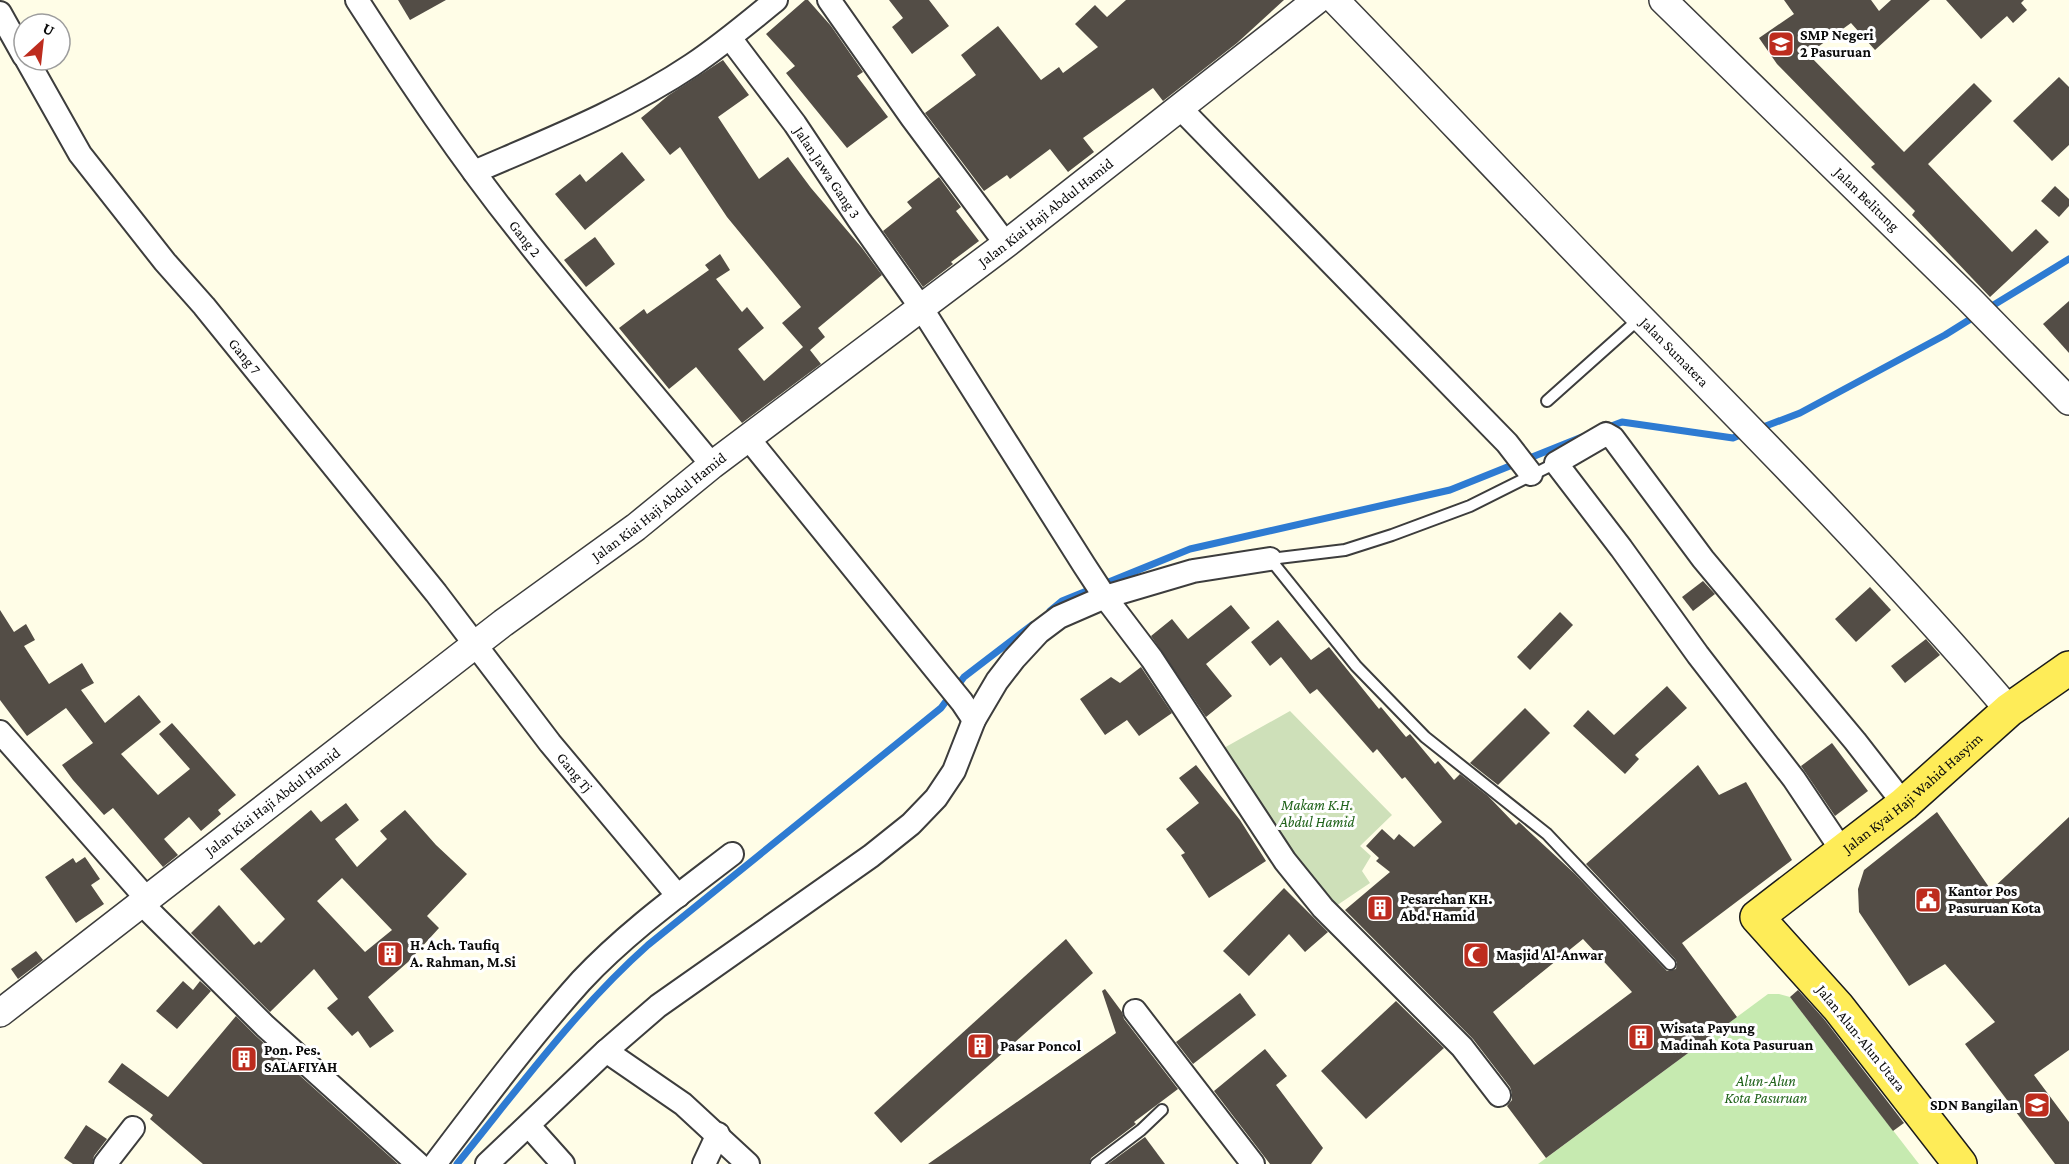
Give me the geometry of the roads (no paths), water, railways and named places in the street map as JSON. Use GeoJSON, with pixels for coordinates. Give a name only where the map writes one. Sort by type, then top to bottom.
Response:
{"type":"FeatureCollection","features":[{"type":"Feature","properties":{"kind":"main road","name":"Jalan Kyai Haji Wahid Hasyim"},"geometry":{"type":"LineString","coordinates":[[1757,917],[1904,804],[2009,710],[2069,668]]}},
{"type":"Feature","properties":{"kind":"main road","name":"Jalan Alun-Alun Utara"},"geometry":{"type":"LineString","coordinates":[[1757,917],[1838,1007],[1960,1164]]}},
{"type":"Feature","properties":{"kind":"street","name":"Gang 2"},"geometry":{"type":"LineString","coordinates":[[357,0],[409,81],[519,231],[712,465]]}},
{"type":"Feature","properties":{"kind":"street"},"geometry":{"type":"LineString","coordinates":[[474,172],[579,126],[692,66],[776,0]]}},
{"type":"Feature","properties":{"kind":"street"},"geometry":{"type":"LineString","coordinates":[[829,0],[912,118],[1006,244]]}},
{"type":"Feature","properties":{"kind":"street","name":"Jalan Kiai Haji Abdul Hamid"},"geometry":{"type":"LineString","coordinates":[[0,1013],[503,623],[636,527],[712,465],[922,309],[1317,0]]}},
{"type":"Feature","properties":{"kind":"street","name":"Jalan Sumatera"},"geometry":{"type":"LineString","coordinates":[[1335,0],[1641,318],[1740,417],[1941,630],[2009,710]]}},
{"type":"Feature","properties":{"kind":"street","name":"Jalan Belitung"},"geometry":{"type":"LineString","coordinates":[[1664,0],[1968,298],[2069,401]]}},
{"type":"Feature","properties":{"kind":"street"},"geometry":{"type":"LineString","coordinates":[[0,13],[12,34]]}},
{"type":"Feature","properties":{"kind":"street","name":"Jalan Jawa Gang 3"},"geometry":{"type":"LineString","coordinates":[[730,38],[795,124],[922,309],[1103,594],[1152,659],[1285,861],[1323,908],[1462,1047],[1499,1095]]}},
{"type":"Feature","properties":{"kind":"street","name":"Gang 7"},"geometry":{"type":"LineString","coordinates":[[34,72],[69,135],[100,181],[329,460],[476,645]]}},
{"type":"Feature","properties":{"kind":"street"},"geometry":{"type":"LineString","coordinates":[[1180,108],[1507,443],[1529,471]]}},
{"type":"Feature","properties":{"kind":"street"},"geometry":{"type":"LineString","coordinates":[[1843,852],[1794,779],[1698,655],[1556,463],[1606,434],[1613,438],[1703,559],[1856,741],[1904,804]]}},
{"type":"Feature","properties":{"kind":"street"},"geometry":{"type":"LineString","coordinates":[[748,438],[968,711]]}},
{"type":"Feature","properties":{"kind":"street"},"geometry":{"type":"LineString","coordinates":[[487,1164],[606,1051],[658,1006],[871,856],[911,824],[936,798],[954,771],[968,711],[1039,632],[1059,617],[1103,594],[1192,571],[1269,559]]}},
{"type":"Feature","properties":{"kind":"street","name":"Gang Tj"},"geometry":{"type":"LineString","coordinates":[[476,645],[550,743],[678,896]]}},
{"type":"Feature","properties":{"kind":"street"},"geometry":{"type":"LineString","coordinates":[[0,732],[145,902],[265,1026],[418,1164]]}},
{"type":"Feature","properties":{"kind":"street"},"geometry":{"type":"LineString","coordinates":[[435,1164],[581,981],[632,933],[732,854]]}},
{"type":"Feature","properties":{"kind":"street"},"geometry":{"type":"LineString","coordinates":[[1135,1011],[1253,1164]]}},
{"type":"Feature","properties":{"kind":"street"},"geometry":{"type":"LineString","coordinates":[[606,1051],[683,1104],[748,1164]]}},
{"type":"Feature","properties":{"kind":"street"},"geometry":{"type":"LineString","coordinates":[[529,1126],[563,1164]]}},
{"type":"Feature","properties":{"kind":"street"},"geometry":{"type":"LineString","coordinates":[[105,1164],[133,1128]]}},
{"type":"Feature","properties":{"kind":"street"},"geometry":{"type":"LineString","coordinates":[[704,1164],[718,1134]]}},
{"type":"Feature","properties":{"kind":"lane"},"geometry":{"type":"LineString","coordinates":[[1547,401],[1641,318]]}},
{"type":"Feature","properties":{"kind":"lane"},"geometry":{"type":"LineString","coordinates":[[1269,559],[1345,550],[1392,535],[1470,506],[1529,471],[1556,463]]}},
{"type":"Feature","properties":{"kind":"lane"},"geometry":{"type":"LineString","coordinates":[[1269,559],[1356,666],[1425,737],[1547,834],[1670,964]]}},
{"type":"Feature","properties":{"kind":"lane"},"geometry":{"type":"LineString","coordinates":[[1096,1164],[1141,1130],[1162,1110]]}},
{"type":"Feature","properties":{"kind":"waterway"},"geometry":{"type":"LineString","coordinates":[[1987,309],[2069,259]]}},
{"type":"Feature","properties":{"kind":"waterway"},"geometry":{"type":"LineString","coordinates":[[1758,429],[1800,413],[1945,335],[1977,315]]}},
{"type":"Feature","properties":{"kind":"waterway"},"geometry":{"type":"LineString","coordinates":[[1606,428],[1622,422],[1733,438],[1745,433]]}},
{"type":"Feature","properties":{"kind":"waterway"},"geometry":{"type":"LineString","coordinates":[[1050,611],[1062,601],[1190,549],[1450,490],[1582,437]]}},
{"type":"Feature","properties":{"kind":"waterway"},"geometry":{"type":"LineString","coordinates":[[457,1164],[548,1050],[596,996],[648,945],[941,708],[964,677],[1032,625]]}},
{"type":"Feature","properties":{"kind":"place","name":"SMP Negeri 2 Pasuruan"},"geometry":{"type":"Point","coordinates":[1781,44]}},
{"type":"Feature","properties":{"kind":"place","name":"Kantor Pos Pasuruan Kota"},"geometry":{"type":"Point","coordinates":[1928,900]}},
{"type":"Feature","properties":{"kind":"place","name":"Pesarehan KH. Abd. Hamid"},"geometry":{"type":"Point","coordinates":[1380,908]}},
{"type":"Feature","properties":{"kind":"place","name":"H. Ach. Taufiq A. Rahman, M.Si"},"geometry":{"type":"Point","coordinates":[390,954]}},
{"type":"Feature","properties":{"kind":"place","name":"Masjid Al-Anwar"},"geometry":{"type":"Point","coordinates":[1476,955]}},
{"type":"Feature","properties":{"kind":"place","name":"Wisata Payung Madinah Kota Pasuruan"},"geometry":{"type":"Point","coordinates":[1641,1037]}},
{"type":"Feature","properties":{"kind":"place","name":"Pasar Poncol"},"geometry":{"type":"Point","coordinates":[980,1046]}},
{"type":"Feature","properties":{"kind":"place","name":"Pon. Pes. SALAFIYAH"},"geometry":{"type":"Point","coordinates":[244,1059]}},
{"type":"Feature","properties":{"kind":"place","name":"SDN Bangilan"},"geometry":{"type":"Point","coordinates":[2037,1105]}},
{"type":"Feature","properties":{"kind":"park label","name":"Makam K.H. Abdul Hamid"},"geometry":{"type":"Point","coordinates":[1317,814]}},
{"type":"Feature","properties":{"kind":"park label","name":"Alun-Alun Kota Pasuruan"},"geometry":{"type":"Point","coordinates":[1766,1090]}}]}
